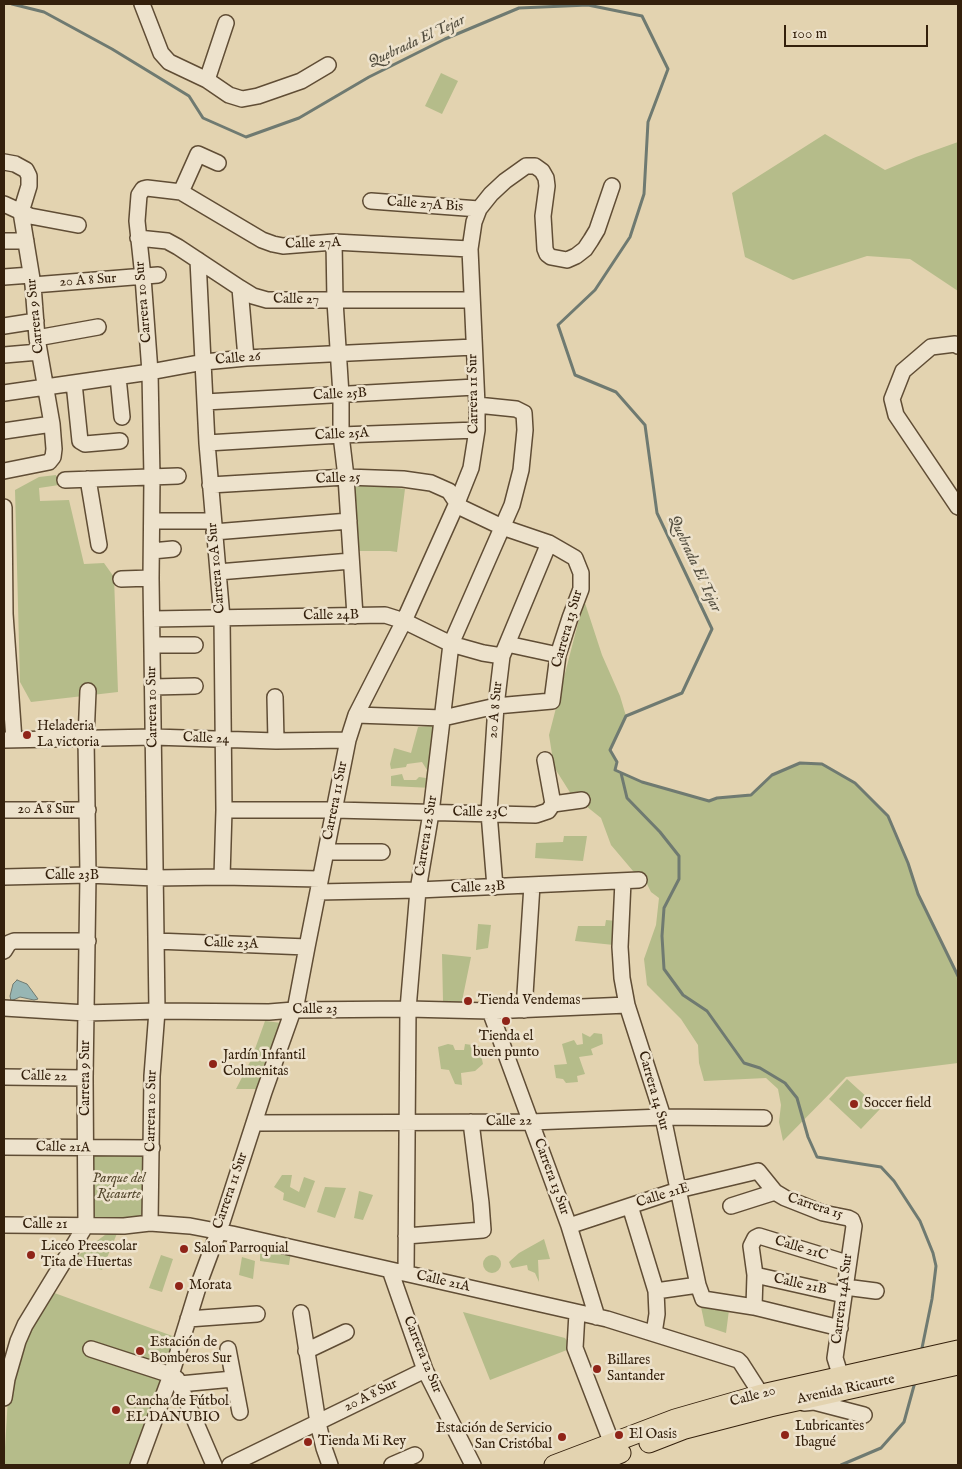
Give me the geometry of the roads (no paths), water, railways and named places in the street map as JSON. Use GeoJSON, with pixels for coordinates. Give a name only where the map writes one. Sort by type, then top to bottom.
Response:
{"type":"FeatureCollection","features":[{"type":"Feature","properties":{"kind":"main road","name":"Calle 20"},"geometry":{"type":"LineString","coordinates":[[554,1465],[614,1449],[675,1419],[766,1401],[841,1377],[958,1350]]}},
{"type":"Feature","properties":{"kind":"main road","name":"Avenida Ricaurte"},"geometry":{"type":"LineString","coordinates":[[766,1401],[794,1402],[958,1365]]}},
{"type":"Feature","properties":{"kind":"main road"},"geometry":{"type":"LineString","coordinates":[[592,1465],[614,1449]]}},
{"type":"Feature","properties":{"kind":"street"},"geometry":{"type":"LineString","coordinates":[[142,4],[161,53],[170,62],[207,80],[229,95],[242,99],[280,90],[301,81],[328,64]]}},
{"type":"Feature","properties":{"kind":"street"},"geometry":{"type":"LineString","coordinates":[[207,80],[226,23]]}},
{"type":"Feature","properties":{"kind":"street"},"geometry":{"type":"LineString","coordinates":[[181,192],[198,154],[218,163]]}},
{"type":"Feature","properties":{"kind":"street"},"geometry":{"type":"LineString","coordinates":[[4,162],[15,164],[26,170],[29,176],[29,186],[20,212]]}},
{"type":"Feature","properties":{"kind":"street","name":"Carrera 11 Sur"},"geometry":{"type":"LineString","coordinates":[[138,1465],[176,1380],[188,1319],[294,1010],[348,740],[356,715],[404,621],[457,504],[471,468],[477,405],[470,248],[471,234],[480,209],[491,194],[511,176],[526,166],[535,166],[542,171],[546,178],[547,186],[542,228],[545,249],[547,254],[557,259],[566,260],[576,256],[585,249],[597,230],[612,186]]}},
{"type":"Feature","properties":{"kind":"street","name":"Calle 27A"},"geometry":{"type":"LineString","coordinates":[[141,191],[147,188],[181,192],[262,240],[283,246],[334,242],[470,248]]}},
{"type":"Feature","properties":{"kind":"street","name":"Carrera 10 Sur"},"geometry":{"type":"LineString","coordinates":[[141,191],[138,200],[138,238],[151,276],[154,878],[157,1011],[152,1076],[150,1223]]}},
{"type":"Feature","properties":{"kind":"street","name":"Calle 27A Bis"},"geometry":{"type":"LineString","coordinates":[[370,201],[480,209]]}},
{"type":"Feature","properties":{"kind":"street"},"geometry":{"type":"LineString","coordinates":[[4,204],[20,212],[40,218],[78,225]]}},
{"type":"Feature","properties":{"kind":"street","name":"Carrera 9 Sur"},"geometry":{"type":"LineString","coordinates":[[4,470],[43,465],[53,457],[52,424],[38,345],[32,280],[20,212]]}},
{"type":"Feature","properties":{"kind":"street","name":"Calle 27"},"geometry":{"type":"LineString","coordinates":[[138,238],[154,238],[167,241],[253,296],[267,300],[471,300]]}},
{"type":"Feature","properties":{"kind":"street"},"geometry":{"type":"LineString","coordinates":[[4,241],[26,240]]}},
{"type":"Feature","properties":{"kind":"street"},"geometry":{"type":"LineString","coordinates":[[334,242],[341,435],[346,477],[355,616]]}},
{"type":"Feature","properties":{"kind":"street","name":"Carrera 10A Sur"},"geometry":{"type":"LineString","coordinates":[[198,260],[207,443],[222,618],[224,810],[222,877]]}},
{"type":"Feature","properties":{"kind":"street","name":"20 A 8 Sur"},"geometry":{"type":"LineString","coordinates":[[4,277],[32,280],[151,276]]}},
{"type":"Feature","properties":{"kind":"street"},"geometry":{"type":"LineString","coordinates":[[240,288],[246,358]]}},
{"type":"Feature","properties":{"kind":"street"},"geometry":{"type":"LineString","coordinates":[[4,326],[36,321]]}},
{"type":"Feature","properties":{"kind":"street"},"geometry":{"type":"LineString","coordinates":[[4,355],[98,327]]}},
{"type":"Feature","properties":{"kind":"street"},"geometry":{"type":"LineString","coordinates":[[957,345],[931,347],[903,371],[892,399],[896,415],[958,507]]}},
{"type":"Feature","properties":{"kind":"street","name":"Calle 26"},"geometry":{"type":"LineString","coordinates":[[4,393],[118,377],[204,362],[246,358],[474,347]]}},
{"type":"Feature","properties":{"kind":"street"},"geometry":{"type":"LineString","coordinates":[[118,377],[122,417]]}},
{"type":"Feature","properties":{"kind":"street"},"geometry":{"type":"LineString","coordinates":[[74,383],[80,441],[85,444],[120,441]]}},
{"type":"Feature","properties":{"kind":"street","name":"Calle 25B"},"geometry":{"type":"LineString","coordinates":[[205,402],[475,387]]}},
{"type":"Feature","properties":{"kind":"street","name":"Carrera 12 Sur"},"geometry":{"type":"LineString","coordinates":[[406,1273],[408,1009],[418,890],[431,813],[451,644],[515,496],[521,470],[526,430],[524,413],[516,409],[477,405]]}},
{"type":"Feature","properties":{"kind":"street"},"geometry":{"type":"LineString","coordinates":[[4,431],[52,424]]}},
{"type":"Feature","properties":{"kind":"street","name":"Calle 25A"},"geometry":{"type":"LineString","coordinates":[[207,443],[341,435],[476,430]]}},
{"type":"Feature","properties":{"kind":"street"},"geometry":{"type":"LineString","coordinates":[[65,480],[178,476]]}},
{"type":"Feature","properties":{"kind":"street","name":"Calle 25"},"geometry":{"type":"LineString","coordinates":[[210,485],[346,477],[403,479],[432,483],[449,491],[457,504]]}},
{"type":"Feature","properties":{"kind":"street"},"geometry":{"type":"LineString","coordinates":[[88,479],[99,545]]}},
{"type":"Feature","properties":{"kind":"street"},"geometry":{"type":"LineString","coordinates":[[457,504],[502,527],[549,543]]}},
{"type":"Feature","properties":{"kind":"street"},"geometry":{"type":"LineString","coordinates":[[4,507],[9,740]]}},
{"type":"Feature","properties":{"kind":"street"},"geometry":{"type":"LineString","coordinates":[[152,521],[214,526],[349,521]]}},
{"type":"Feature","properties":{"kind":"street","name":"20 A 8 Sur"},"geometry":{"type":"LineString","coordinates":[[495,887],[489,813],[496,706],[504,650],[549,543]]}},
{"type":"Feature","properties":{"kind":"street","name":"Carrera 13 Sur"},"geometry":{"type":"LineString","coordinates":[[496,706],[552,701],[558,656],[581,589],[581,574],[575,558],[549,543]]}},
{"type":"Feature","properties":{"kind":"street"},"geometry":{"type":"LineString","coordinates":[[152,551],[173,549]]}},
{"type":"Feature","properties":{"kind":"street"},"geometry":{"type":"LineString","coordinates":[[218,572],[351,561]]}},
{"type":"Feature","properties":{"kind":"street"},"geometry":{"type":"LineString","coordinates":[[121,579],[152,578]]}},
{"type":"Feature","properties":{"kind":"street","name":"Calle 24B"},"geometry":{"type":"LineString","coordinates":[[152,618],[385,615],[404,621],[451,644],[476,651],[504,650],[558,656]]}},
{"type":"Feature","properties":{"kind":"street"},"geometry":{"type":"LineString","coordinates":[[153,645],[195,645]]}},
{"type":"Feature","properties":{"kind":"street"},"geometry":{"type":"LineString","coordinates":[[153,687],[195,686]]}},
{"type":"Feature","properties":{"kind":"street","name":"Carrera 9 Sur"},"geometry":{"type":"LineString","coordinates":[[86,1225],[85,1078],[88,810],[86,738],[88,691]]}},
{"type":"Feature","properties":{"kind":"street"},"geometry":{"type":"LineString","coordinates":[[275,697],[276,741]]}},
{"type":"Feature","properties":{"kind":"street"},"geometry":{"type":"LineString","coordinates":[[356,715],[443,718],[496,706]]}},
{"type":"Feature","properties":{"kind":"street","name":"Calle 24"},"geometry":{"type":"LineString","coordinates":[[9,740],[154,737],[276,741],[348,740]]}},
{"type":"Feature","properties":{"kind":"street"},"geometry":{"type":"LineString","coordinates":[[545,760],[552,804]]}},
{"type":"Feature","properties":{"kind":"street","name":"Calle 23C"},"geometry":{"type":"LineString","coordinates":[[224,810],[334,810],[536,815],[548,811],[552,804],[582,800]]}},
{"type":"Feature","properties":{"kind":"street","name":"20 A 8 Sur"},"geometry":{"type":"LineString","coordinates":[[4,810],[88,810]]}},
{"type":"Feature","properties":{"kind":"street"},"geometry":{"type":"LineString","coordinates":[[326,852],[382,852]]}},
{"type":"Feature","properties":{"kind":"street","name":"Calle 23B"},"geometry":{"type":"LineString","coordinates":[[4,877],[88,875],[154,878],[222,877],[319,885],[418,890],[639,880]]}},
{"type":"Feature","properties":{"kind":"street","name":"Carrera 14 Sur"},"geometry":{"type":"LineString","coordinates":[[623,881],[620,947],[622,978],[627,1005],[662,1117],[700,1292]]}},
{"type":"Feature","properties":{"kind":"street"},"geometry":{"type":"LineString","coordinates":[[524,1010],[532,885]]}},
{"type":"Feature","properties":{"kind":"street"},"geometry":{"type":"LineString","coordinates":[[4,951],[9,943],[14,941],[88,941]]}},
{"type":"Feature","properties":{"kind":"street","name":"Calle 23A"},"geometry":{"type":"LineString","coordinates":[[156,941],[306,946]]}},
{"type":"Feature","properties":{"kind":"street","name":"Calle 23"},"geometry":{"type":"LineString","coordinates":[[4,1008],[86,1013],[408,1009],[490,1011],[627,1005]]}},
{"type":"Feature","properties":{"kind":"street","name":"Carrera 13 Sur"},"geometry":{"type":"LineString","coordinates":[[490,1011],[569,1226],[597,1317]]}},
{"type":"Feature","properties":{"kind":"street","name":"Calle 22"},"geometry":{"type":"LineString","coordinates":[[4,1077],[85,1078]]}},
{"type":"Feature","properties":{"kind":"street","name":"Calle 22"},"geometry":{"type":"LineString","coordinates":[[254,1123],[531,1122],[662,1117],[764,1118]]}},
{"type":"Feature","properties":{"kind":"street"},"geometry":{"type":"LineString","coordinates":[[406,1236],[482,1231],[481,1203],[471,1122]]}},
{"type":"Feature","properties":{"kind":"street","name":"Calle 21A"},"geometry":{"type":"LineString","coordinates":[[4,1147],[152,1148]]}},
{"type":"Feature","properties":{"kind":"street","name":"Calle 21E"},"geometry":{"type":"LineString","coordinates":[[569,1226],[678,1190],[758,1171]]}},
{"type":"Feature","properties":{"kind":"street","name":"Carrera 15"},"geometry":{"type":"LineString","coordinates":[[758,1171],[775,1192],[785,1198],[823,1213],[852,1220]]}},
{"type":"Feature","properties":{"kind":"street"},"geometry":{"type":"LineString","coordinates":[[731,1206],[775,1192]]}},
{"type":"Feature","properties":{"kind":"street"},"geometry":{"type":"LineString","coordinates":[[630,1206],[656,1291],[657,1314],[654,1333]]}},
{"type":"Feature","properties":{"kind":"street","name":"Carrera 14A Sur"},"geometry":{"type":"LineString","coordinates":[[841,1377],[836,1358],[854,1226],[852,1220]]}},
{"type":"Feature","properties":{"kind":"street","name":"Calle 21A"},"geometry":{"type":"LineString","coordinates":[[86,1225],[124,1226],[150,1223],[190,1226],[597,1317],[738,1360],[766,1401]]}},
{"type":"Feature","properties":{"kind":"street","name":"Calle 21"},"geometry":{"type":"LineString","coordinates":[[4,1225],[86,1225]]}},
{"type":"Feature","properties":{"kind":"street"},"geometry":{"type":"LineString","coordinates":[[4,1398],[7,1379],[18,1341],[86,1225]]}},
{"type":"Feature","properties":{"kind":"street","name":"Calle 21C"},"geometry":{"type":"LineString","coordinates":[[755,1275],[751,1246],[755,1238],[759,1236],[848,1263]]}},
{"type":"Feature","properties":{"kind":"street","name":"Carrera 12 Sur"},"geometry":{"type":"LineString","coordinates":[[390,1270],[425,1370],[473,1465]]}},
{"type":"Feature","properties":{"kind":"street"},"geometry":{"type":"LineString","coordinates":[[754,1307],[755,1275]]}},
{"type":"Feature","properties":{"kind":"street","name":"Calle 21B"},"geometry":{"type":"LineString","coordinates":[[755,1275],[844,1291],[876,1291]]}},
{"type":"Feature","properties":{"kind":"street"},"geometry":{"type":"LineString","coordinates":[[656,1291],[700,1292],[840,1328]]}},
{"type":"Feature","properties":{"kind":"street"},"geometry":{"type":"LineString","coordinates":[[301,1313],[318,1423],[330,1465]]}},
{"type":"Feature","properties":{"kind":"street"},"geometry":{"type":"LineString","coordinates":[[577,1313],[575,1348],[614,1449]]}},
{"type":"Feature","properties":{"kind":"street"},"geometry":{"type":"LineString","coordinates":[[188,1319],[257,1314]]}},
{"type":"Feature","properties":{"kind":"street"},"geometry":{"type":"LineString","coordinates":[[306,1351],[346,1332]]}},
{"type":"Feature","properties":{"kind":"street"},"geometry":{"type":"LineString","coordinates":[[228,1349],[240,1412]]}},
{"type":"Feature","properties":{"kind":"street"},"geometry":{"type":"LineString","coordinates":[[91,1350],[176,1380],[233,1378]]}},
{"type":"Feature","properties":{"kind":"street","name":"20 A 8 Sur"},"geometry":{"type":"LineString","coordinates":[[230,1465],[425,1370]]}},
{"type":"Feature","properties":{"kind":"street"},"geometry":{"type":"LineString","coordinates":[[176,1380],[214,1465]]}},
{"type":"Feature","properties":{"kind":"street"},"geometry":{"type":"LineString","coordinates":[[794,1402],[798,1404],[814,1402],[864,1415]]}},
{"type":"Feature","properties":{"kind":"street"},"geometry":{"type":"LineString","coordinates":[[392,1465],[415,1455]]}},
{"type":"Feature","properties":{"kind":"water"},"geometry":{"type":"Polygon","coordinates":[[[17,980],[27,984],[38,999],[20,997],[11,1001],[10,996],[13,984],[17,980]]]}},
{"type":"Feature","properties":{"kind":"waterway","name":"Quebrada El Tejar"},"geometry":{"type":"LineString","coordinates":[[12,4],[44,12],[112,49],[189,96],[203,118],[246,137],[299,118],[369,77],[445,39],[519,8],[588,5],[642,16],[668,69],[648,122],[644,194],[630,237],[595,290],[558,325],[575,375],[616,392],[645,425],[657,513],[712,629],[682,693],[626,716],[610,750],[617,762],[615,770],[642,782],[709,801],[717,798],[751,795],[772,775],[800,763],[822,764],[855,783],[888,816],[908,863],[918,894],[958,976]]}},
{"type":"Feature","properties":{"kind":"waterway"},"geometry":{"type":"LineString","coordinates":[[621,773],[627,798],[660,832],[679,856],[679,879],[664,908],[662,936],[664,969],[683,995],[707,1011],[744,1063],[760,1068],[785,1083],[797,1098],[808,1137],[817,1157],[881,1167],[894,1181],[920,1221],[933,1253],[936,1266],[932,1299],[922,1348]]}},
{"type":"Feature","properties":{"kind":"waterway"},"geometry":{"type":"LineString","coordinates":[[841,1465],[881,1448],[904,1422],[915,1382]]}},
{"type":"Feature","properties":{"kind":"place","name":"Heladeria La victoria"},"geometry":{"type":"Point","coordinates":[27,735]}},
{"type":"Feature","properties":{"kind":"place","name":"Tienda Vendemas"},"geometry":{"type":"Point","coordinates":[468,1001]}},
{"type":"Feature","properties":{"kind":"place","name":"Tienda el buen punto"},"geometry":{"type":"Point","coordinates":[506,1021]}},
{"type":"Feature","properties":{"kind":"place","name":"Jardín Infantil Colmenitas"},"geometry":{"type":"Point","coordinates":[213,1064]}},
{"type":"Feature","properties":{"kind":"place","name":"Soccer field"},"geometry":{"type":"Point","coordinates":[854,1104]}},
{"type":"Feature","properties":{"kind":"place","name":"Salon Parroquial"},"geometry":{"type":"Point","coordinates":[184,1249]}},
{"type":"Feature","properties":{"kind":"place","name":"Liceo Preescolar Tita de Huertas"},"geometry":{"type":"Point","coordinates":[31,1255]}},
{"type":"Feature","properties":{"kind":"place","name":"Morata"},"geometry":{"type":"Point","coordinates":[179,1286]}},
{"type":"Feature","properties":{"kind":"place","name":"Estación de Bomberos Sur"},"geometry":{"type":"Point","coordinates":[140,1351]}},
{"type":"Feature","properties":{"kind":"place","name":"Billares Santander"},"geometry":{"type":"Point","coordinates":[597,1369]}},
{"type":"Feature","properties":{"kind":"place","name":"Cancha de Fútbol EL DANUBIO"},"geometry":{"type":"Point","coordinates":[116,1410]}},
{"type":"Feature","properties":{"kind":"place","name":"El Oasis"},"geometry":{"type":"Point","coordinates":[619,1435]}},
{"type":"Feature","properties":{"kind":"place","name":"Lubricantes Ibagué"},"geometry":{"type":"Point","coordinates":[785,1435]}},
{"type":"Feature","properties":{"kind":"place","name":"Estación de Servicio San Cristóbal"},"geometry":{"type":"Point","coordinates":[562,1437]}},
{"type":"Feature","properties":{"kind":"place","name":"Tienda Mi Rey"},"geometry":{"type":"Point","coordinates":[308,1442]}},
{"type":"Feature","properties":{"kind":"park label","name":"Parque del Ricaurte"},"geometry":{"type":"Point","coordinates":[119,1188]}}]}
